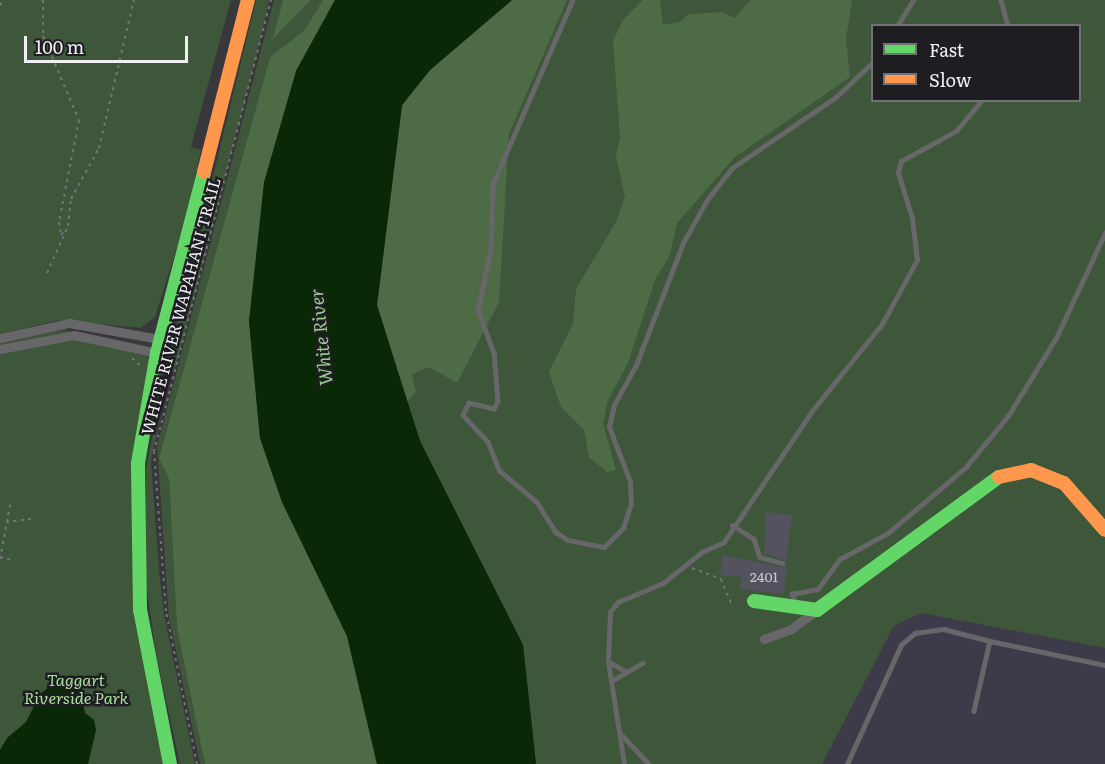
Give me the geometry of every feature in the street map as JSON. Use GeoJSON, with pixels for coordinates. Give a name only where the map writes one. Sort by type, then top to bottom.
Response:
{"type":"FeatureCollection","features":[{"type":"Feature","properties":{"kind":"street"},"geometry":{"type":"LineString","coordinates":[[170,764],[143,639],[136,554],[138,464],[158,346],[248,0]]}},
{"type":"Feature","properties":{"kind":"street"},"geometry":{"type":"LineString","coordinates":[[0,338],[69,323],[158,346]]}},
{"type":"Feature","properties":{"kind":"street"},"geometry":{"type":"LineString","coordinates":[[0,350],[74,335],[158,346]]}},
{"type":"Feature","properties":{"kind":"street"},"geometry":{"type":"LineString","coordinates":[[764,639],[791,629],[989,482],[1011,471],[1031,470],[1056,477],[1105,530]]}},
{"type":"Feature","properties":{"kind":"street"},"geometry":{"type":"LineString","coordinates":[[754,601],[817,610]]}},
{"type":"Feature","properties":{"kind":"lane"},"geometry":{"type":"LineString","coordinates":[[573,0],[493,184],[491,250],[478,310],[494,353],[498,401],[494,409],[469,403],[463,415],[488,442],[500,471],[537,502],[556,532],[568,540],[604,547],[623,528],[631,504],[630,482],[609,427],[614,405],[636,365],[683,243],[707,200],[732,168],[836,97],[871,65]]}},
{"type":"Feature","properties":{"kind":"lane"},"geometry":{"type":"LineString","coordinates":[[898,24],[913,0]]}},
{"type":"Feature","properties":{"kind":"lane"},"geometry":{"type":"LineString","coordinates":[[1000,0],[1007,24]]}},
{"type":"Feature","properties":{"kind":"lane"},"geometry":{"type":"LineString","coordinates":[[624,764],[606,633],[618,602],[663,583],[689,566],[702,552],[724,542],[732,525],[812,411],[882,324],[917,260],[912,218],[898,173],[901,161],[956,131],[980,102]]}},
{"type":"Feature","properties":{"kind":"lane"},"geometry":{"type":"LineString","coordinates":[[797,607],[792,594],[818,589],[840,559],[911,515],[965,468],[1008,416],[1074,307],[1083,277],[1105,233]]}},
{"type":"Feature","properties":{"kind":"lane"},"geometry":{"type":"LineString","coordinates":[[732,525],[754,539],[760,557],[782,562]]}},
{"type":"Feature","properties":{"kind":"lane"},"geometry":{"type":"LineString","coordinates":[[847,764],[901,645],[915,633],[944,629],[990,641],[1105,664]]}},
{"type":"Feature","properties":{"kind":"lane"},"geometry":{"type":"LineString","coordinates":[[974,711],[990,641]]}},
{"type":"Feature","properties":{"kind":"lane"},"geometry":{"type":"LineString","coordinates":[[609,662],[625,671]]}},
{"type":"Feature","properties":{"kind":"lane"},"geometry":{"type":"LineString","coordinates":[[613,680],[642,663]]}},
{"type":"Feature","properties":{"kind":"lane"},"geometry":{"type":"LineString","coordinates":[[620,733],[649,764]]}},
{"type":"Feature","properties":{"kind":"path"},"geometry":{"type":"LineString","coordinates":[[0,6],[2,0]]}},
{"type":"Feature","properties":{"kind":"path"},"geometry":{"type":"LineString","coordinates":[[43,0],[43,36],[79,120],[61,235],[68,226]]}},
{"type":"Feature","properties":{"kind":"path"},"geometry":{"type":"LineString","coordinates":[[47,273],[68,226],[71,199],[99,148],[134,0]]}},
{"type":"Feature","properties":{"kind":"path","name":"WHITE RIVER WAPAHANI TRAIL"},"geometry":{"type":"LineString","coordinates":[[197,764],[167,620],[154,452],[271,0]]}},
{"type":"Feature","properties":{"kind":"path"},"geometry":{"type":"LineString","coordinates":[[130,354],[138,366]]}},
{"type":"Feature","properties":{"kind":"path"},"geometry":{"type":"LineString","coordinates":[[11,500],[0,558],[12,560]]}},
{"type":"Feature","properties":{"kind":"path"},"geometry":{"type":"LineString","coordinates":[[6,522],[31,519]]}},
{"type":"Feature","properties":{"kind":"path"},"geometry":{"type":"LineString","coordinates":[[689,566],[721,579],[732,605]]}},
{"type":"Feature","properties":{"kind":"shaded area"},"geometry":{"type":"Polygon","coordinates":[[[283,0],[311,0],[272,40],[279,15],[283,0]]]}},
{"type":"Feature","properties":{"kind":"shaded area"},"geometry":{"type":"Polygon","coordinates":[[[323,0],[335,0],[296,71],[249,321],[260,438],[282,502],[347,636],[377,764],[205,764],[177,628],[169,479],[159,458],[270,57],[304,31],[323,0]]]}},
{"type":"Feature","properties":{"kind":"shaded area"},"geometry":{"type":"Polygon","coordinates":[[[512,0],[567,0],[509,134],[499,302],[457,383],[429,367],[412,374],[416,392],[407,402],[377,305],[402,105],[430,70],[512,0]]]}},
{"type":"Feature","properties":{"kind":"shaded area"},"geometry":{"type":"Polygon","coordinates":[[[643,0],[660,0],[663,24],[678,23],[689,14],[723,12],[734,18],[751,0],[852,0],[846,38],[850,77],[735,157],[677,223],[670,255],[655,280],[628,363],[608,400],[603,424],[616,470],[607,472],[589,457],[584,430],[561,407],[549,372],[573,323],[576,289],[616,222],[625,197],[616,156],[620,138],[613,41],[623,20],[643,0]]]}},
{"type":"Feature","properties":{"kind":"shaded area"},"geometry":{"type":"Polygon","coordinates":[[[921,612],[1105,648],[1105,764],[822,764],[894,626],[921,612]]]}},
{"type":"Feature","properties":{"kind":"green space"},"geometry":{"type":"Polygon","coordinates":[[[0,0],[231,0],[191,147],[201,150],[186,219],[155,317],[141,328],[59,320],[0,334],[0,0]]]}},
{"type":"Feature","properties":{"kind":"green space"},"geometry":{"type":"Polygon","coordinates":[[[256,0],[269,0],[260,42],[176,366],[171,374],[165,374],[256,0]]]}},
{"type":"Feature","properties":{"kind":"green space"},"geometry":{"type":"Polygon","coordinates":[[[274,0],[283,0],[273,39],[311,0],[335,0],[320,26],[270,57],[159,458],[169,478],[177,628],[201,738],[205,764],[200,764],[169,618],[157,447],[274,0]]]}},
{"type":"Feature","properties":{"kind":"green space"},"geometry":{"type":"Polygon","coordinates":[[[549,0],[1105,0],[1105,648],[921,613],[894,626],[822,764],[536,764],[523,645],[420,441],[395,367],[549,0]]]}},
{"type":"Feature","properties":{"kind":"green space","name":"Taggart Riverside Park"},"geometry":{"type":"Polygon","coordinates":[[[65,330],[149,351],[136,554],[168,764],[0,764],[0,339],[65,330]]]}},
{"type":"Feature","properties":{"kind":"green space"},"geometry":{"type":"Polygon","coordinates":[[[164,377],[168,382],[151,461],[159,569],[164,614],[195,764],[180,764],[156,654],[145,575],[146,469],[164,377]]]}},
{"type":"Feature","properties":{"kind":"water","name":"White River"},"geometry":{"type":"Polygon","coordinates":[[[335,0],[512,0],[430,70],[402,105],[377,305],[420,441],[523,645],[536,764],[377,764],[347,636],[282,502],[260,438],[249,321],[264,182],[296,71],[335,0]]]}},
{"type":"Feature","properties":{"kind":"water"},"geometry":{"type":"Polygon","coordinates":[[[58,680],[80,688],[85,713],[94,720],[96,730],[88,764],[0,764],[0,750],[7,738],[26,722],[40,694],[58,680]]]}},
{"type":"Feature","properties":{"kind":"building"},"geometry":{"type":"Polygon","coordinates":[[[766,512],[792,515],[786,561],[764,553],[766,512]]]}},
{"type":"Feature","properties":{"kind":"building"},"geometry":{"type":"Polygon","coordinates":[[[723,555],[781,567],[787,564],[784,594],[740,589],[741,577],[720,575],[723,555]]]}},
{"type":"Feature","properties":{"kind":"traffic: fast"},"geometry":{"type":"LineString","coordinates":[[170,764],[140,610],[138,463],[157,353],[204,172]]}},
{"type":"Feature","properties":{"kind":"traffic: fast"},"geometry":{"type":"LineString","coordinates":[[754,601],[817,610],[999,477]]}},
{"type":"Feature","properties":{"kind":"traffic: slow"},"geometry":{"type":"LineString","coordinates":[[204,172],[248,0]]}},
{"type":"Feature","properties":{"kind":"traffic: slow"},"geometry":{"type":"LineString","coordinates":[[999,477],[1031,470],[1064,483],[1105,530]]}}]}
